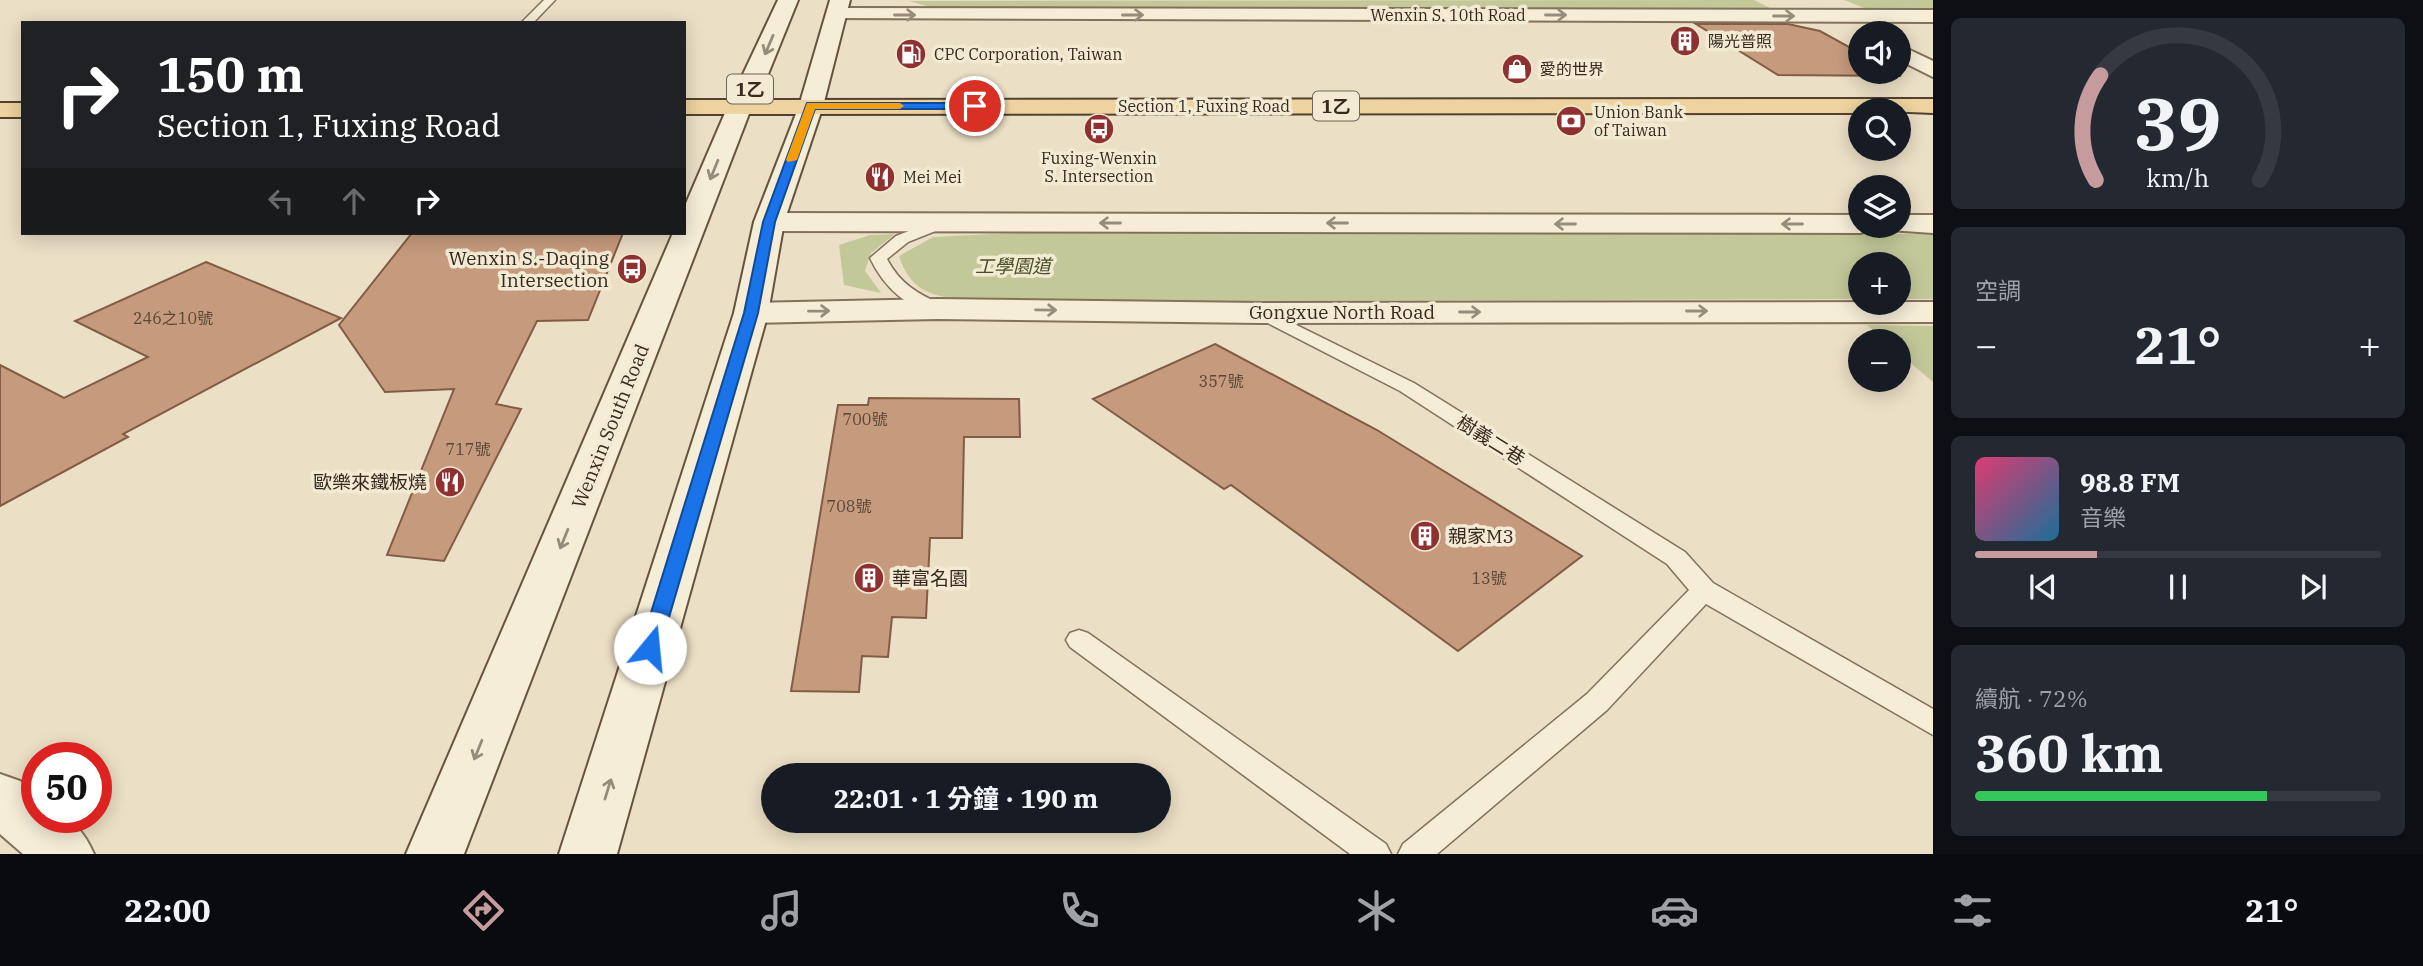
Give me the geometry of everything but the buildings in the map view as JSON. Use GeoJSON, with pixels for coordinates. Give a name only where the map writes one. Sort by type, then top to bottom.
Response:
{"type":"FeatureCollection","features":[{"type":"Feature","properties":{"kind":"main road","name":"Section 1, Fuxing Road"},"geometry":{"type":"LineString","coordinates":[[686,89],[745,98]]}},
{"type":"Feature","properties":{"kind":"main road","name":"Section 1, Fuxing Road"},"geometry":{"type":"LineString","coordinates":[[686,107],[745,98],[813,97],[1933,90]]}},
{"type":"Feature","properties":{"kind":"main road"},"geometry":{"type":"LineString","coordinates":[[0,92],[21,92]]}},
{"type":"Feature","properties":{"kind":"main road","name":"Section 1, Fuxing Road"},"geometry":{"type":"LineString","coordinates":[[813,97],[1933,106]]}},
{"type":"Feature","properties":{"kind":"main road"},"geometry":{"type":"LineString","coordinates":[[0,110],[21,110]]}},
{"type":"Feature","properties":{"kind":"street","name":"Wenxin South Road"},"geometry":{"type":"LineString","coordinates":[[435,854],[745,98],[788,0]]}},
{"type":"Feature","properties":{"kind":"street"},"geometry":{"type":"LineString","coordinates":[[1805,0],[1848,24]]}},
{"type":"Feature","properties":{"kind":"street"},"geometry":{"type":"LineString","coordinates":[[588,854],[751,313],[769,222],[813,97],[839,7]]}},
{"type":"Feature","properties":{"kind":"street","name":"Wenxin S. 10th Road"},"geometry":{"type":"LineString","coordinates":[[839,7],[1933,16]]}},
{"type":"Feature","properties":{"kind":"street"},"geometry":{"type":"LineString","coordinates":[[1911,58],[1933,70]]}},
{"type":"Feature","properties":{"kind":"street"},"geometry":{"type":"LineString","coordinates":[[769,222],[1848,224]]}},
{"type":"Feature","properties":{"kind":"street"},"geometry":{"type":"LineString","coordinates":[[1911,224],[1933,224]]}},
{"type":"Feature","properties":{"kind":"street","name":"Gongxue North Road"},"geometry":{"type":"LineString","coordinates":[[751,313],[937,309],[1262,313],[1933,312]]}},
{"type":"Feature","properties":{"kind":"street"},"geometry":{"type":"LineString","coordinates":[[0,799],[65,854]]}},
{"type":"Feature","properties":{"kind":"lane"},"geometry":{"type":"LineString","coordinates":[[528,21],[550,0]]}},
{"type":"Feature","properties":{"kind":"lane"},"geometry":{"type":"LineString","coordinates":[[937,309],[909,296],[888,280],[878,258],[902,239],[942,223]]}},
{"type":"Feature","properties":{"kind":"lane","name":"樹義二巷"},"geometry":{"type":"LineString","coordinates":[[1262,313],[1408,387],[1675,558],[1704,590],[1933,723]]}},
{"type":"Feature","properties":{"kind":"lane"},"geometry":{"type":"LineString","coordinates":[[1414,854],[1597,702],[1704,590]]}},
{"type":"Feature","properties":{"kind":"lane"},"geometry":{"type":"LineString","coordinates":[[1079,640],[1375,854]]}},
{"type":"Feature","properties":{"kind":"green space"},"geometry":{"type":"Polygon","coordinates":[[[1754,0],[1772,9],[937,9],[909,1],[1754,0]]]}},
{"type":"Feature","properties":{"kind":"green space"},"geometry":{"type":"Polygon","coordinates":[[[1844,0],[1933,0],[1933,8],[1864,8],[1844,0]]]}},
{"type":"Feature","properties":{"kind":"green space","name":"工學園道"},"geometry":{"type":"Polygon","coordinates":[[[1012,233],[1848,234],[1848,238],[1911,238],[1911,234],[1933,234],[1933,299],[1911,299],[1911,252],[1848,252],[1848,299],[970,302],[926,291],[911,279],[904,269],[899,256],[933,237],[1012,233]]]}},
{"type":"Feature","properties":{"kind":"green space"},"geometry":{"type":"Polygon","coordinates":[[[895,234],[871,253],[865,271],[881,293],[844,285],[839,245],[870,235],[895,234]]]}},
{"type":"Feature","properties":{"kind":"green space"},"geometry":{"type":"Polygon","coordinates":[[[1867,325],[1933,326],[1933,382],[1911,363],[1911,329],[1872,329],[1867,325]]]}},
{"type":"Feature","properties":{"kind":"slow traffic"},"geometry":{"type":"LineString","coordinates":[[791,160],[811,106],[900,106]]}},
{"type":"Feature","properties":{"kind":"place","name":"陽光普照"},"geometry":{"type":"Point","coordinates":[1685,41]}},
{"type":"Feature","properties":{"kind":"place","name":"CPC Corporation, Taiwan"},"geometry":{"type":"Point","coordinates":[911,54]}},
{"type":"Feature","properties":{"kind":"place","name":"愛的世界"},"geometry":{"type":"Point","coordinates":[1517,69]}},
{"type":"Feature","properties":{"kind":"place","name":"Union Bank of Taiwan"},"geometry":{"type":"Point","coordinates":[1571,121]}},
{"type":"Feature","properties":{"kind":"place","name":"Fuxing-Wenxin S. Intersection"},"geometry":{"type":"Point","coordinates":[1099,129]}},
{"type":"Feature","properties":{"kind":"place","name":"Mei Mei"},"geometry":{"type":"Point","coordinates":[880,177]}},
{"type":"Feature","properties":{"kind":"place","name":"Wenxin S.-Daqing Intersection"},"geometry":{"type":"Point","coordinates":[632,269]}},
{"type":"Feature","properties":{"kind":"place","name":"歐樂來鐵板燒"},"geometry":{"type":"Point","coordinates":[450,482]}},
{"type":"Feature","properties":{"kind":"place","name":"親家M3"},"geometry":{"type":"Point","coordinates":[1425,536]}},
{"type":"Feature","properties":{"kind":"place","name":"華富名園"},"geometry":{"type":"Point","coordinates":[869,578]}},
{"type":"Feature","properties":{"kind":"route"},"geometry":{"type":"LineString","coordinates":[[650,648],[751,313],[769,222],[811,106],[975,106]]}}]}
